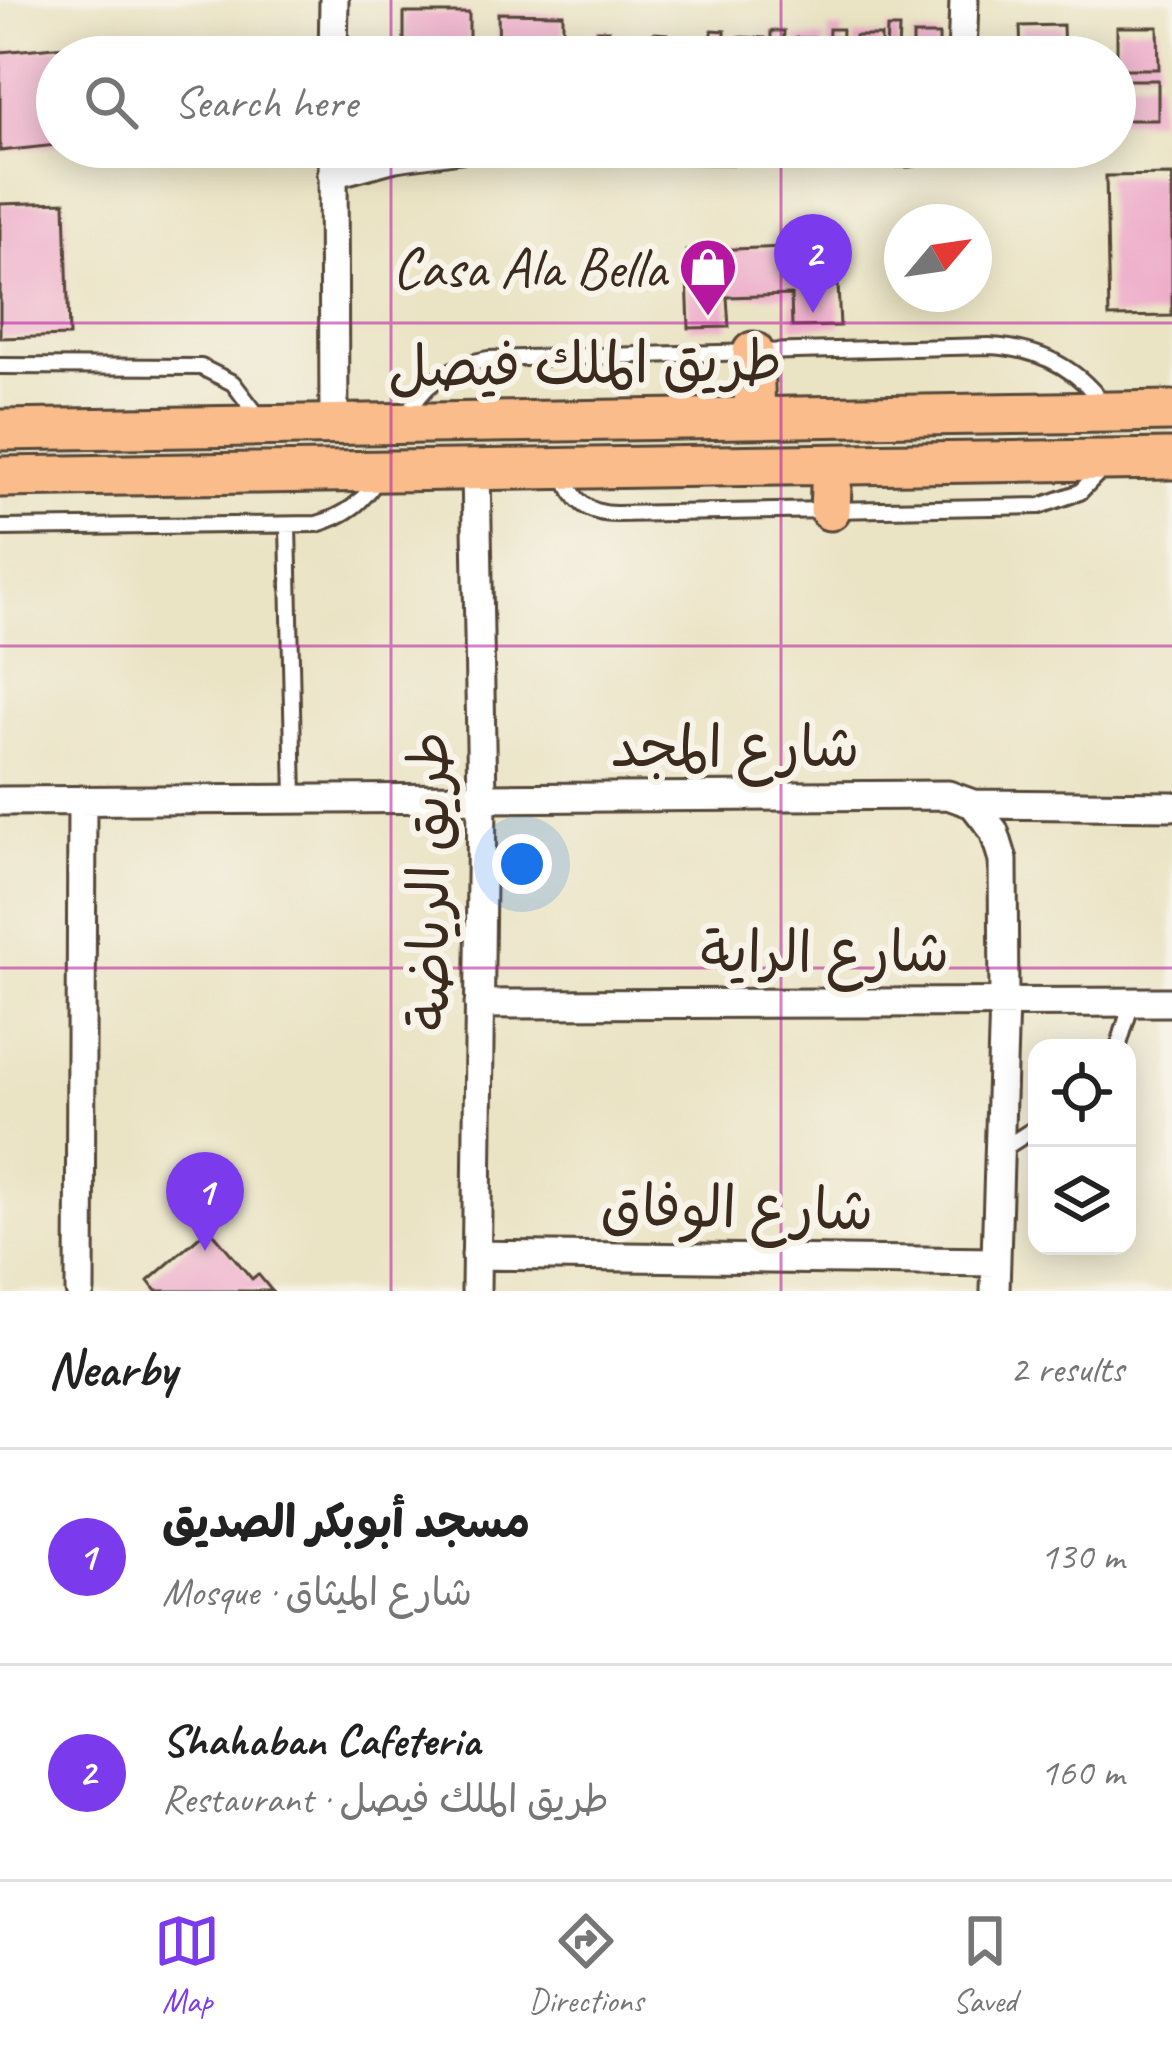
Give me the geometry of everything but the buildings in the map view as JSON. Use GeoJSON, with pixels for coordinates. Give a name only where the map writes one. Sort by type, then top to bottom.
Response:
{"type":"FeatureCollection","features":[{"type":"Feature","properties":{"kind":"main road"},"geometry":{"type":"LineString","coordinates":[[753,352],[754,418]]}},
{"type":"Feature","properties":{"kind":"main road","name":"طريق الملك فيصل"},"geometry":{"type":"LineString","coordinates":[[0,430],[1172,411]]}},
{"type":"Feature","properties":{"kind":"main road","name":"طريق الملك فيصل"},"geometry":{"type":"LineString","coordinates":[[0,477],[1172,460]]}},
{"type":"Feature","properties":{"kind":"main road"},"geometry":{"type":"LineString","coordinates":[[830,510],[832,465]]}},
{"type":"Feature","properties":{"kind":"street"},"geometry":{"type":"LineString","coordinates":[[333,36],[334,0]]}},
{"type":"Feature","properties":{"kind":"street"},"geometry":{"type":"LineString","coordinates":[[963,36],[964,0]]}},
{"type":"Feature","properties":{"kind":"street"},"geometry":{"type":"LineString","coordinates":[[333,168],[334,424]]}},
{"type":"Feature","properties":{"kind":"street","name":"طريق الرياضة"},"geometry":{"type":"LineString","coordinates":[[476,471],[482,798],[476,1291]]}},
{"type":"Feature","properties":{"kind":"street","name":"شارع المجد"},"geometry":{"type":"LineString","coordinates":[[0,801],[949,796],[973,804],[1172,806]]}},
{"type":"Feature","properties":{"kind":"street"},"geometry":{"type":"LineString","coordinates":[[80,1291],[82,800]]}},
{"type":"Feature","properties":{"kind":"street"},"geometry":{"type":"LineString","coordinates":[[973,804],[994,831],[1003,860],[995,1291]]}},
{"type":"Feature","properties":{"kind":"street","name":"شارع الراية"},"geometry":{"type":"LineString","coordinates":[[479,1004],[1172,1002]]}},
{"type":"Feature","properties":{"kind":"street","name":"شارع الوفاق"},"geometry":{"type":"LineString","coordinates":[[476,1255],[996,1262]]}},
{"type":"Feature","properties":{"kind":"lane"},"geometry":{"type":"LineString","coordinates":[[403,424],[431,383],[473,361],[1010,347],[1067,368],[1108,412]]}},
{"type":"Feature","properties":{"kind":"lane"},"geometry":{"type":"LineString","coordinates":[[0,366],[201,367],[233,383],[265,426]]}},
{"type":"Feature","properties":{"kind":"lane"},"geometry":{"type":"LineString","coordinates":[[564,470],[576,499],[605,514],[830,510],[1054,504],[1091,484],[1108,460]]}},
{"type":"Feature","properties":{"kind":"lane"},"geometry":{"type":"LineString","coordinates":[[0,528],[317,524],[362,500],[381,472]]}},
{"type":"Feature","properties":{"kind":"lane"},"geometry":{"type":"LineString","coordinates":[[288,525],[294,799]]}},
{"type":"Feature","properties":{"kind":"lane"},"geometry":{"type":"LineString","coordinates":[[1121,1039],[1132,1002]]}},
{"type":"Feature","properties":{"kind":"lane"},"geometry":{"type":"LineString","coordinates":[[999,1152],[1028,1133]]}},
{"type":"Feature","properties":{"kind":"place","name":"Shahaban Cafeteria"},"geometry":{"type":"Point","coordinates":[813,313]}},
{"type":"Feature","properties":{"kind":"place","name":"Casa Ala Bella"},"geometry":{"type":"Point","coordinates":[708,318]}},
{"type":"Feature","properties":{"kind":"place","name":"مسجد أبوبكر الصديق"},"geometry":{"type":"Point","coordinates":[205,1251]}}]}
